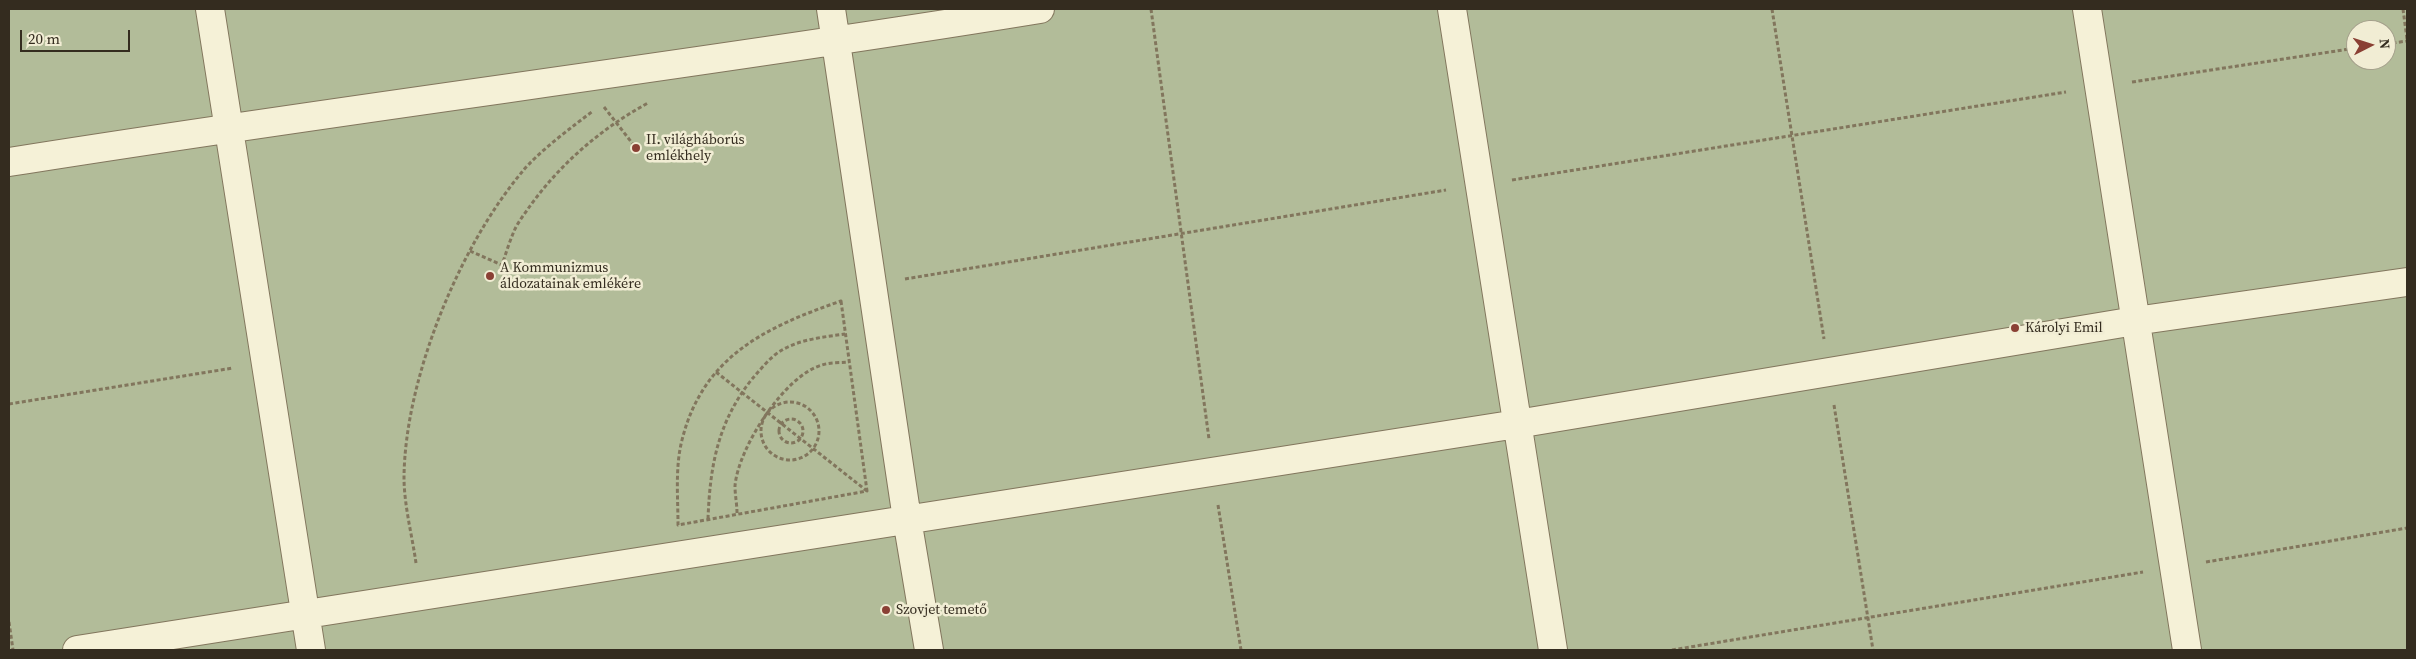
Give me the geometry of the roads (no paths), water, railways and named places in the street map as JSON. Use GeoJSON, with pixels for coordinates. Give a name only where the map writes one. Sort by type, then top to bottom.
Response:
{"type":"FeatureCollection","features":[{"type":"Feature","properties":{"kind":"lane"},"geometry":{"type":"LineString","coordinates":[[210,9],[311,650]]}},
{"type":"Feature","properties":{"kind":"lane"},"geometry":{"type":"LineString","coordinates":[[831,9],[907,520],[929,650]]}},
{"type":"Feature","properties":{"kind":"lane"},"geometry":{"type":"LineString","coordinates":[[9,162],[228,127],[836,42],[1040,9]]}},
{"type":"Feature","properties":{"kind":"lane"},"geometry":{"type":"LineString","coordinates":[[1452,9],[1553,650]]}},
{"type":"Feature","properties":{"kind":"lane"},"geometry":{"type":"LineString","coordinates":[[2087,9],[2187,650]]}},
{"type":"Feature","properties":{"kind":"lane"},"geometry":{"type":"LineString","coordinates":[[77,650],[1517,424],[2135,321],[2407,282]]}},
{"type":"Feature","properties":{"kind":"place","name":"II. világháborús emlékhely"},"geometry":{"type":"Point","coordinates":[636,148]}},
{"type":"Feature","properties":{"kind":"place","name":"A Kommunizmus áldozatainak emlékére"},"geometry":{"type":"Point","coordinates":[490,276]}},
{"type":"Feature","properties":{"kind":"place","name":"Károlyi Emil"},"geometry":{"type":"Point","coordinates":[2015,328]}},
{"type":"Feature","properties":{"kind":"place","name":"Szovjet temető"},"geometry":{"type":"Point","coordinates":[886,610]}}]}
